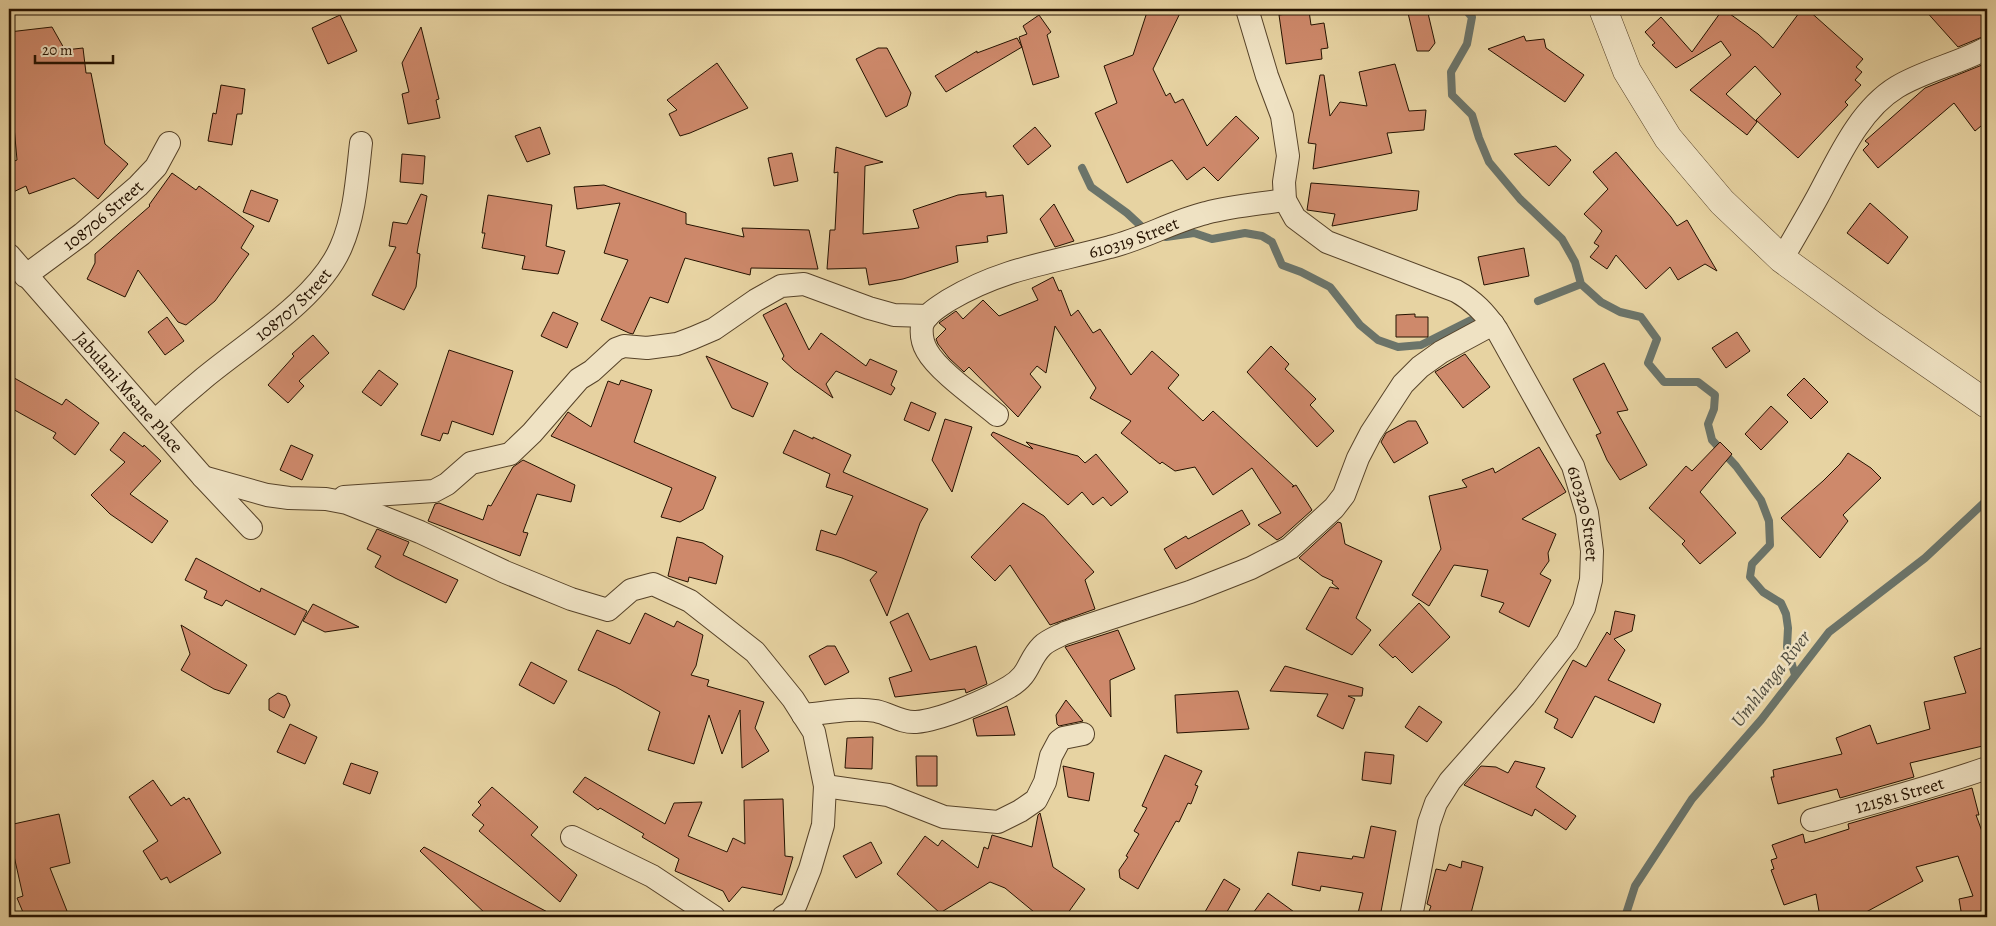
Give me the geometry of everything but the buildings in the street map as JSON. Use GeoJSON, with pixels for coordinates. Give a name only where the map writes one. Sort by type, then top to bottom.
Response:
{"type":"FeatureCollection","features":[{"type":"Feature","properties":{"kind":"street"},"geometry":{"type":"LineString","coordinates":[[1247,9],[1267,76],[1282,116],[1288,156],[1284,182],[1285,200]]}},
{"type":"Feature","properties":{"kind":"street"},"geometry":{"type":"LineString","coordinates":[[1604,9],[1627,71],[1668,138],[1722,202],[1782,259],[1874,326],[1987,404]]}},
{"type":"Feature","properties":{"kind":"street"},"geometry":{"type":"LineString","coordinates":[[1782,259],[1845,147],[1861,122],[1878,101],[1895,88],[1920,74],[1987,48]]}},
{"type":"Feature","properties":{"kind":"street","name":"108706 Street"},"geometry":{"type":"LineString","coordinates":[[25,276],[82,234],[138,186],[156,167],[169,143]]}},
{"type":"Feature","properties":{"kind":"street","name":"108707 Street"},"geometry":{"type":"LineString","coordinates":[[155,421],[204,378],[279,320],[314,286],[330,267],[340,248],[348,226],[356,188],[360,143]]}},
{"type":"Feature","properties":{"kind":"street","name":"610319 Street"},"geometry":{"type":"LineString","coordinates":[[928,316],[961,293],[999,275],[1046,261],[1110,248],[1206,213],[1285,200]]}},
{"type":"Feature","properties":{"kind":"street","name":"610320 Street"},"geometry":{"type":"LineString","coordinates":[[1285,200],[1294,218],[1327,242],[1456,291],[1471,299],[1485,313],[1573,466],[1587,513],[1592,551],[1591,580],[1584,608],[1567,642],[1524,696],[1450,781],[1436,802],[1428,823],[1411,917]]}},
{"type":"Feature","properties":{"kind":"street","name":"Jabulani Msane Place"},"geometry":{"type":"LineString","coordinates":[[9,255],[25,276],[203,477],[251,528]]}},
{"type":"Feature","properties":{"kind":"street"},"geometry":{"type":"LineString","coordinates":[[203,477],[289,498],[326,498],[434,490],[447,484],[471,463],[510,454],[532,434],[579,378],[592,371],[616,349],[624,346],[647,348],[676,344],[692,338],[714,329],[756,300],[781,286],[804,284],[868,308],[894,315],[928,316]]}},
{"type":"Feature","properties":{"kind":"street"},"geometry":{"type":"LineString","coordinates":[[928,316],[922,325],[923,343],[927,352],[935,363],[997,415]]}},
{"type":"Feature","properties":{"kind":"street"},"geometry":{"type":"LineString","coordinates":[[803,715],[864,710],[877,712],[903,722],[917,722],[956,711],[1004,691],[1023,678],[1041,647],[1065,633],[1190,592],[1251,568],[1290,548],[1334,508],[1344,495],[1358,458],[1403,384],[1420,367],[1441,352],[1493,324]]}},
{"type":"Feature","properties":{"kind":"street"},"geometry":{"type":"LineString","coordinates":[[326,498],[369,510],[571,600],[608,610],[631,590],[653,584],[690,601],[755,652],[793,699],[814,732],[825,786],[823,824],[810,869],[796,904],[791,912],[783,917]]}},
{"type":"Feature","properties":{"kind":"street"},"geometry":{"type":"LineString","coordinates":[[825,786],[888,795],[944,816],[998,822],[1020,811],[1036,800],[1045,782],[1051,756],[1059,741],[1063,738],[1083,734]]}},
{"type":"Feature","properties":{"kind":"street","name":"121581 Street"},"geometry":{"type":"LineString","coordinates":[[1812,820],[1878,800],[1928,788],[1987,768]]}},
{"type":"Feature","properties":{"kind":"street"},"geometry":{"type":"LineString","coordinates":[[572,837],[652,876],[714,917]]}},
{"type":"Feature","properties":{"kind":"waterway"},"geometry":{"type":"LineString","coordinates":[[1465,9],[1472,17],[1467,44],[1451,72],[1452,95],[1472,115],[1489,162],[1520,199],[1562,239],[1575,262],[1581,284],[1601,302],[1620,312],[1641,317],[1657,339],[1648,363],[1664,382],[1698,382],[1715,395],[1714,409],[1708,424],[1712,440],[1736,466],[1761,500],[1769,521],[1770,545],[1752,564],[1750,577],[1763,592],[1781,603],[1786,614],[1788,628],[1787,647],[1795,675]]}},
{"type":"Feature","properties":{"kind":"waterway"},"geometry":{"type":"LineString","coordinates":[[1082,168],[1091,187],[1127,213],[1141,226]]}},
{"type":"Feature","properties":{"kind":"waterway"},"geometry":{"type":"LineString","coordinates":[[1166,237],[1194,233],[1212,239],[1245,233],[1262,236],[1272,242],[1282,265],[1301,272],[1330,287],[1360,325],[1378,340],[1398,347],[1421,345],[1471,320]]}},
{"type":"Feature","properties":{"kind":"waterway"},"geometry":{"type":"LineString","coordinates":[[1538,301],[1581,284]]}},
{"type":"Feature","properties":{"kind":"waterway","name":"Umhlanga River"},"geometry":{"type":"LineString","coordinates":[[1625,917],[1635,886],[1692,799],[1761,720],[1829,632],[1925,558],[1987,500]]}}]}
